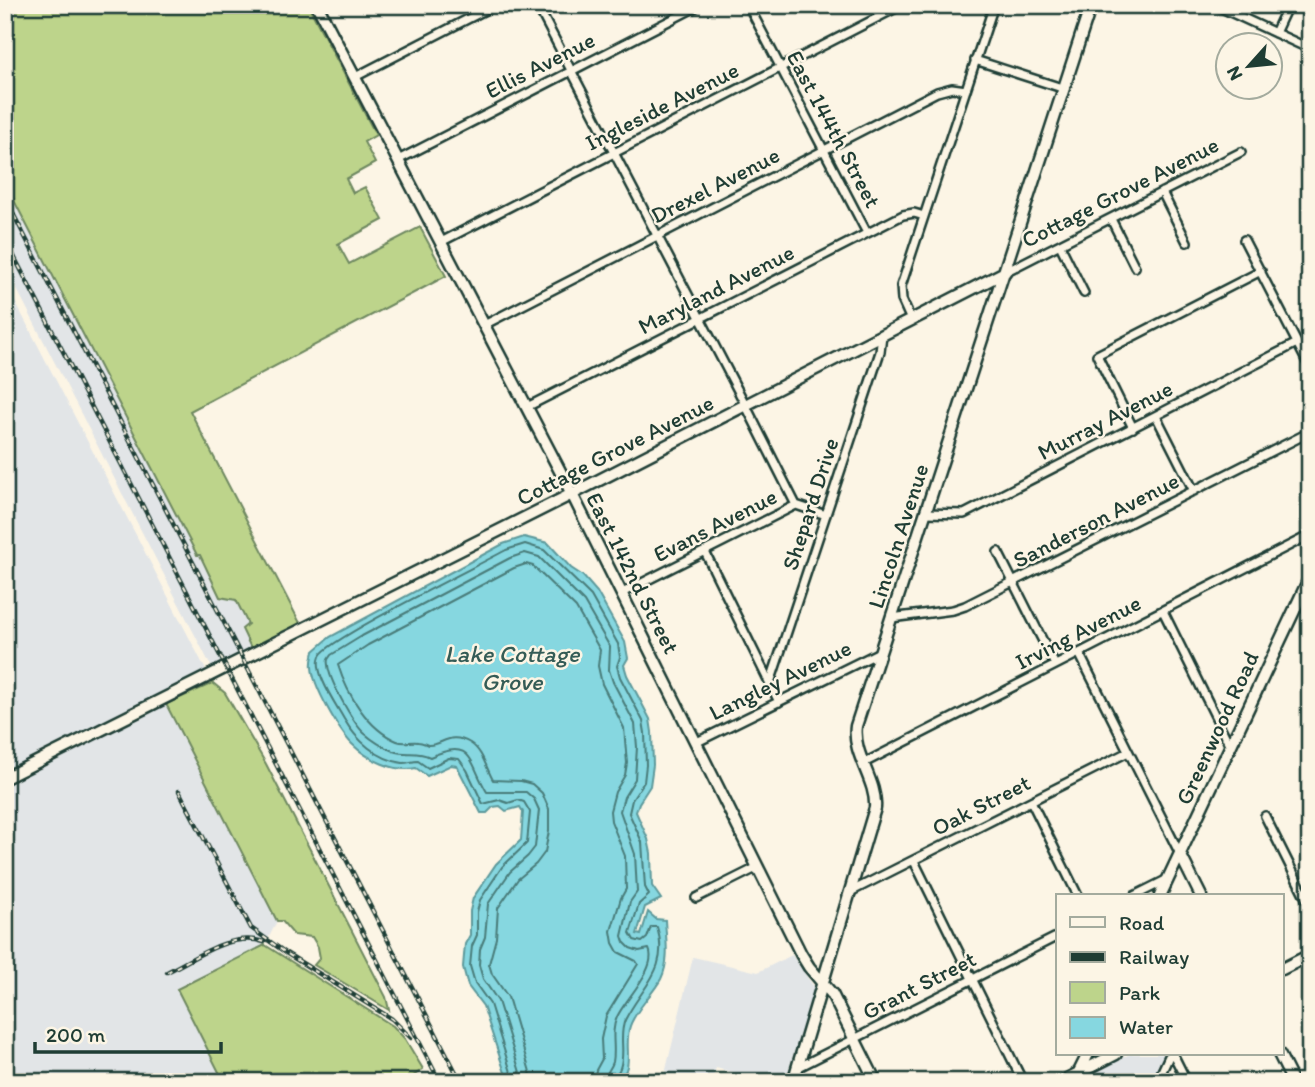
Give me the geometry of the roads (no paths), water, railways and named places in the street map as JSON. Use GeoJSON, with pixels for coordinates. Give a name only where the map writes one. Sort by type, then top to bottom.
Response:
{"type":"FeatureCollection","features":[{"type":"Feature","properties":{"kind":"street","name":"East 142nd Street"},"geometry":{"type":"LineString","coordinates":[[317,5],[572,494],[802,954],[809,967],[832,994],[876,1082]]}},
{"type":"Feature","properties":{"kind":"street"},"geometry":{"type":"LineString","coordinates":[[355,77],[495,5]]}},
{"type":"Feature","properties":{"kind":"street"},"geometry":{"type":"LineString","coordinates":[[537,5],[796,505]]}},
{"type":"Feature","properties":{"kind":"street","name":"Ellis Avenue"},"geometry":{"type":"LineString","coordinates":[[398,160],[700,5]]}},
{"type":"Feature","properties":{"kind":"street","name":"East 144th Street"},"geometry":{"type":"LineString","coordinates":[[748,5],[867,233]]}},
{"type":"Feature","properties":{"kind":"street","name":"Ingleside Avenue"},"geometry":{"type":"LineString","coordinates":[[441,242],[902,5]]}},
{"type":"Feature","properties":{"kind":"street"},"geometry":{"type":"LineString","coordinates":[[911,320],[902,300],[901,286],[993,5]]}},
{"type":"Feature","properties":{"kind":"street","name":"Lincoln Avenue"},"geometry":{"type":"LineString","coordinates":[[793,1082],[875,808],[875,792],[855,733],[1091,5]]}},
{"type":"Feature","properties":{"kind":"street"},"geometry":{"type":"LineString","coordinates":[[1215,5],[1273,32]]}},
{"type":"Feature","properties":{"kind":"street"},"geometry":{"type":"LineString","coordinates":[[1275,32],[1288,5]]}},
{"type":"Feature","properties":{"kind":"street"},"geometry":{"type":"LineString","coordinates":[[1284,37],[1310,49]]}},
{"type":"Feature","properties":{"kind":"street"},"geometry":{"type":"LineString","coordinates":[[975,60],[1065,89]]}},
{"type":"Feature","properties":{"kind":"street","name":"Drexel Avenue"},"geometry":{"type":"LineString","coordinates":[[484,325],[945,89],[966,90]]}},
{"type":"Feature","properties":{"kind":"street","name":"Cottage Grove Avenue"},"geometry":{"type":"LineString","coordinates":[[5,778],[572,494],[1241,152]]}},
{"type":"Feature","properties":{"kind":"street"},"geometry":{"type":"LineString","coordinates":[[1162,192],[1187,242]]}},
{"type":"Feature","properties":{"kind":"street","name":"Maryland Avenue"},"geometry":{"type":"LineString","coordinates":[[527,407],[908,213],[925,216]]}},
{"type":"Feature","properties":{"kind":"street"},"geometry":{"type":"LineString","coordinates":[[1111,219],[1135,267]]}},
{"type":"Feature","properties":{"kind":"street"},"geometry":{"type":"LineString","coordinates":[[1244,240],[1310,368]]}},
{"type":"Feature","properties":{"kind":"street"},"geometry":{"type":"LineString","coordinates":[[1060,245],[1084,293]]}},
{"type":"Feature","properties":{"kind":"street"},"geometry":{"type":"LineString","coordinates":[[1133,428],[1097,355],[1261,271]]}},
{"type":"Feature","properties":{"kind":"street"},"geometry":{"type":"LineString","coordinates":[[976,286],[988,293],[995,302]]}},
{"type":"Feature","properties":{"kind":"street","name":"Shepard Drive"},"geometry":{"type":"LineString","coordinates":[[770,683],[880,352],[882,335]]}},
{"type":"Feature","properties":{"kind":"street","name":"Murray Avenue"},"geometry":{"type":"LineString","coordinates":[[926,513],[964,514],[1297,343]]}},
{"type":"Feature","properties":{"kind":"street"},"geometry":{"type":"LineString","coordinates":[[1156,416],[1194,491]]}},
{"type":"Feature","properties":{"kind":"street","name":"Sanderson Avenue"},"geometry":{"type":"LineString","coordinates":[[891,618],[953,610],[1014,584],[1310,432]]}},
{"type":"Feature","properties":{"kind":"street","name":"Evans Avenue"},"geometry":{"type":"LineString","coordinates":[[622,593],[796,505],[826,515]]}},
{"type":"Feature","properties":{"kind":"street","name":"Irving Avenue"},"geometry":{"type":"LineString","coordinates":[[864,763],[1310,536]]}},
{"type":"Feature","properties":{"kind":"street"},"geometry":{"type":"LineString","coordinates":[[705,552],[779,702]]}},
{"type":"Feature","properties":{"kind":"street"},"geometry":{"type":"LineString","coordinates":[[998,552],[1055,665]]}},
{"type":"Feature","properties":{"kind":"street","name":"Greenwood Road"},"geometry":{"type":"LineString","coordinates":[[1161,894],[1310,577]]}},
{"type":"Feature","properties":{"kind":"street"},"geometry":{"type":"LineString","coordinates":[[1163,611],[1230,746]]}},
{"type":"Feature","properties":{"kind":"street","name":"Langley Avenue"},"geometry":{"type":"LineString","coordinates":[[697,742],[880,652]]}},
{"type":"Feature","properties":{"kind":"street"},"geometry":{"type":"LineString","coordinates":[[1079,653],[1200,894]]}},
{"type":"Feature","properties":{"kind":"street","name":"Oak Street"},"geometry":{"type":"LineString","coordinates":[[850,892],[1128,752]]}},
{"type":"Feature","properties":{"kind":"street"},"geometry":{"type":"LineString","coordinates":[[1031,802],[1077,894]]}},
{"type":"Feature","properties":{"kind":"street"},"geometry":{"type":"LineString","coordinates":[[1265,816],[1310,906]]}},
{"type":"Feature","properties":{"kind":"street"},"geometry":{"type":"LineString","coordinates":[[914,861],[1023,1082]]}},
{"type":"Feature","properties":{"kind":"street"},"geometry":{"type":"LineString","coordinates":[[696,898],[758,867]]}},
{"type":"Feature","properties":{"kind":"street"},"geometry":{"type":"LineString","coordinates":[[1138,894],[1168,879]]}},
{"type":"Feature","properties":{"kind":"street","name":"Grant Street"},"geometry":{"type":"LineString","coordinates":[[797,1068],[1056,937]]}},
{"type":"Feature","properties":{"kind":"street"},"geometry":{"type":"LineString","coordinates":[[1284,968],[1310,955]]}},
{"type":"Feature","properties":{"kind":"street"},"geometry":{"type":"LineString","coordinates":[[1079,1077],[1087,1056]]}},
{"type":"Feature","properties":{"kind":"street"},"geometry":{"type":"LineString","coordinates":[[1061,1082],[1079,1077],[1113,1056]]}},
{"type":"Feature","properties":{"kind":"street"},"geometry":{"type":"LineString","coordinates":[[1157,1082],[1170,1056]]}},
{"type":"Feature","properties":{"kind":"street"},"geometry":{"type":"LineString","coordinates":[[1172,1056],[1187,1082]]}},
{"type":"Feature","properties":{"kind":"street"},"geometry":{"type":"LineString","coordinates":[[1280,1056],[1293,1082]]}},
{"type":"Feature","properties":{"kind":"street"},"geometry":{"type":"LineString","coordinates":[[5,1076],[8,1082]]}},
{"type":"Feature","properties":{"kind":"water","name":"Lake Cottage Grove"},"geometry":{"type":"Polygon","coordinates":[[[524,537],[548,543],[597,592],[625,642],[628,658],[624,665],[627,675],[650,719],[653,765],[650,786],[636,812],[648,839],[652,886],[661,899],[645,907],[637,934],[641,935],[648,912],[656,919],[665,920],[666,957],[661,979],[630,1026],[628,1063],[623,1076],[617,1082],[508,1082],[483,1006],[468,986],[463,967],[465,944],[470,935],[473,898],[496,864],[521,840],[523,812],[520,807],[506,811],[500,806],[481,813],[457,766],[451,765],[427,776],[416,768],[390,767],[365,755],[352,744],[334,719],[313,675],[314,651],[330,637],[503,544],[524,537]]]}},
{"type":"Feature","properties":{"kind":"railway"},"geometry":{"type":"LineString","coordinates":[[5,198],[461,1082]]}},
{"type":"Feature","properties":{"kind":"railway"},"geometry":{"type":"LineString","coordinates":[[5,239],[440,1082]]}},
{"type":"Feature","properties":{"kind":"railway"},"geometry":{"type":"LineString","coordinates":[[179,791],[251,928],[392,1019],[411,1038]]}},
{"type":"Feature","properties":{"kind":"railway"},"geometry":{"type":"LineString","coordinates":[[167,972],[226,943],[239,940],[264,942]]}}]}
